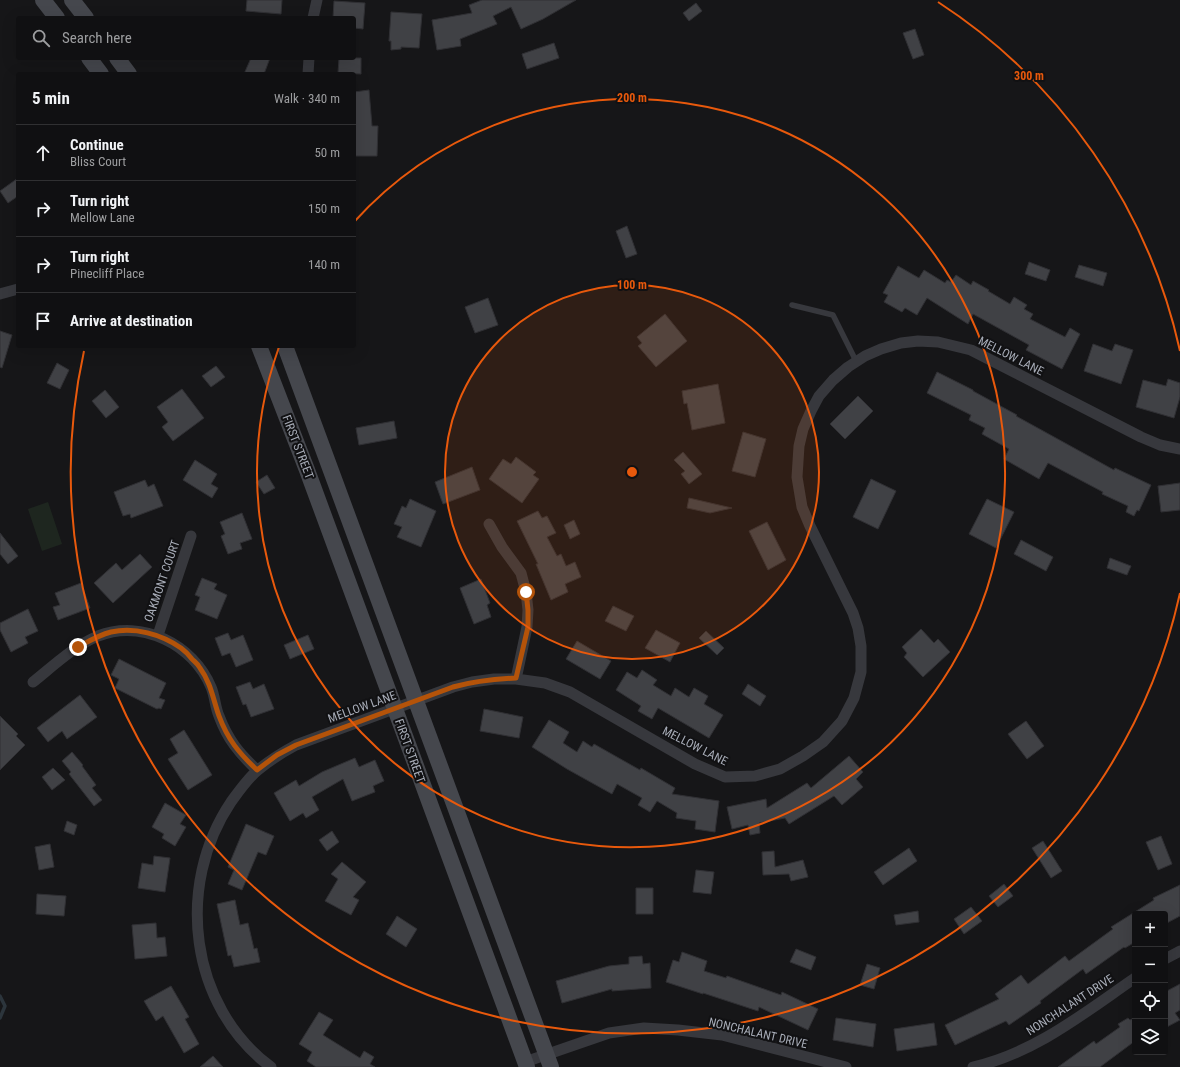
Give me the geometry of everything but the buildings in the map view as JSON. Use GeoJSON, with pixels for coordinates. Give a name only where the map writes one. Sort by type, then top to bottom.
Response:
{"type":"FeatureCollection","features":[{"type":"Feature","properties":{"kind":"main road"},"geometry":{"type":"LineString","coordinates":[[43,0],[55,16]]}},
{"type":"Feature","properties":{"kind":"main road"},"geometry":{"type":"LineString","coordinates":[[72,0],[84,16]]}},
{"type":"Feature","properties":{"kind":"main road"},"geometry":{"type":"LineString","coordinates":[[90,60],[99,72]]}},
{"type":"Feature","properties":{"kind":"main road"},"geometry":{"type":"LineString","coordinates":[[118,60],[128,72]]}},
{"type":"Feature","properties":{"kind":"main road","name":"FIRST STREET"},"geometry":{"type":"LineString","coordinates":[[260,348],[307,470],[526,1064]]}},
{"type":"Feature","properties":{"kind":"main road","name":"FIRST STREET"},"geometry":{"type":"LineString","coordinates":[[286,348],[548,1061]]}},
{"type":"Feature","properties":{"kind":"street"},"geometry":{"type":"LineString","coordinates":[[313,16],[317,0]]}},
{"type":"Feature","properties":{"kind":"street"},"geometry":{"type":"LineString","coordinates":[[308,72],[309,60]]}},
{"type":"Feature","properties":{"kind":"street"},"geometry":{"type":"LineString","coordinates":[[0,294],[16,290]]}},
{"type":"Feature","properties":{"kind":"street","name":"MELLOW LANE"},"geometry":{"type":"LineString","coordinates":[[271,1067],[260,1059],[241,1038],[227,1019],[215,998],[206,975],[200,946],[197,917],[198,891],[203,865],[212,838],[224,813],[238,791],[257,770],[277,755],[296,745],[453,687],[472,682],[494,679],[516,678],[545,683],[570,692],[695,764],[725,777],[755,776],[780,769],[822,742],[842,721],[854,698],[861,672],[861,646],[858,628],[853,613],[802,507],[796,477],[798,446],[811,411],[832,380],[848,366],[881,349],[901,344],[938,342],[971,350],[1141,437],[1160,445],[1180,449]]}},
{"type":"Feature","properties":{"kind":"street"},"geometry":{"type":"LineString","coordinates":[[489,524],[502,547],[521,573],[526,592],[528,627],[516,678]]}},
{"type":"Feature","properties":{"kind":"street","name":"OAKMONT COURT"},"geometry":{"type":"LineString","coordinates":[[158,635],[191,536]]}},
{"type":"Feature","properties":{"kind":"street"},"geometry":{"type":"LineString","coordinates":[[33,682],[78,647],[97,636],[112,632],[127,631],[158,635],[182,648],[200,667],[211,687],[218,715],[227,735],[240,754],[257,770]]}},
{"type":"Feature","properties":{"kind":"street"},"geometry":{"type":"LineString","coordinates":[[1168,957],[1180,951]]}},
{"type":"Feature","properties":{"kind":"street","name":"NONCHALANT DRIVE"},"geometry":{"type":"LineString","coordinates":[[973,1067],[988,1064],[1027,1049],[1055,1033],[1132,980]]}},
{"type":"Feature","properties":{"kind":"street","name":"NONCHALANT DRIVE"},"geometry":{"type":"LineString","coordinates":[[526,1064],[548,1061],[609,1033],[644,1028],[722,1035],[846,1067]]}},
{"type":"Feature","properties":{"kind":"lane"},"geometry":{"type":"LineString","coordinates":[[792,305],[833,315],[856,361]]}},
{"type":"Feature","properties":{"kind":"shaded area"},"geometry":{"type":"Polygon","coordinates":[[[48,502],[62,544],[42,551],[28,509],[48,502]]]}},
{"type":"Feature","properties":{"kind":"waterway"},"geometry":{"type":"LineString","coordinates":[[0,996],[5,1006],[0,1018]]}},
{"type":"Feature","properties":{"kind":"route"},"geometry":{"type":"LineString","coordinates":[[78,647],[97,636],[112,632],[127,631],[158,635],[182,648],[200,667],[211,687],[218,715],[227,735],[240,754],[257,770],[277,755],[296,745],[453,687],[472,682],[516,678],[528,627],[526,592]]}}]}
